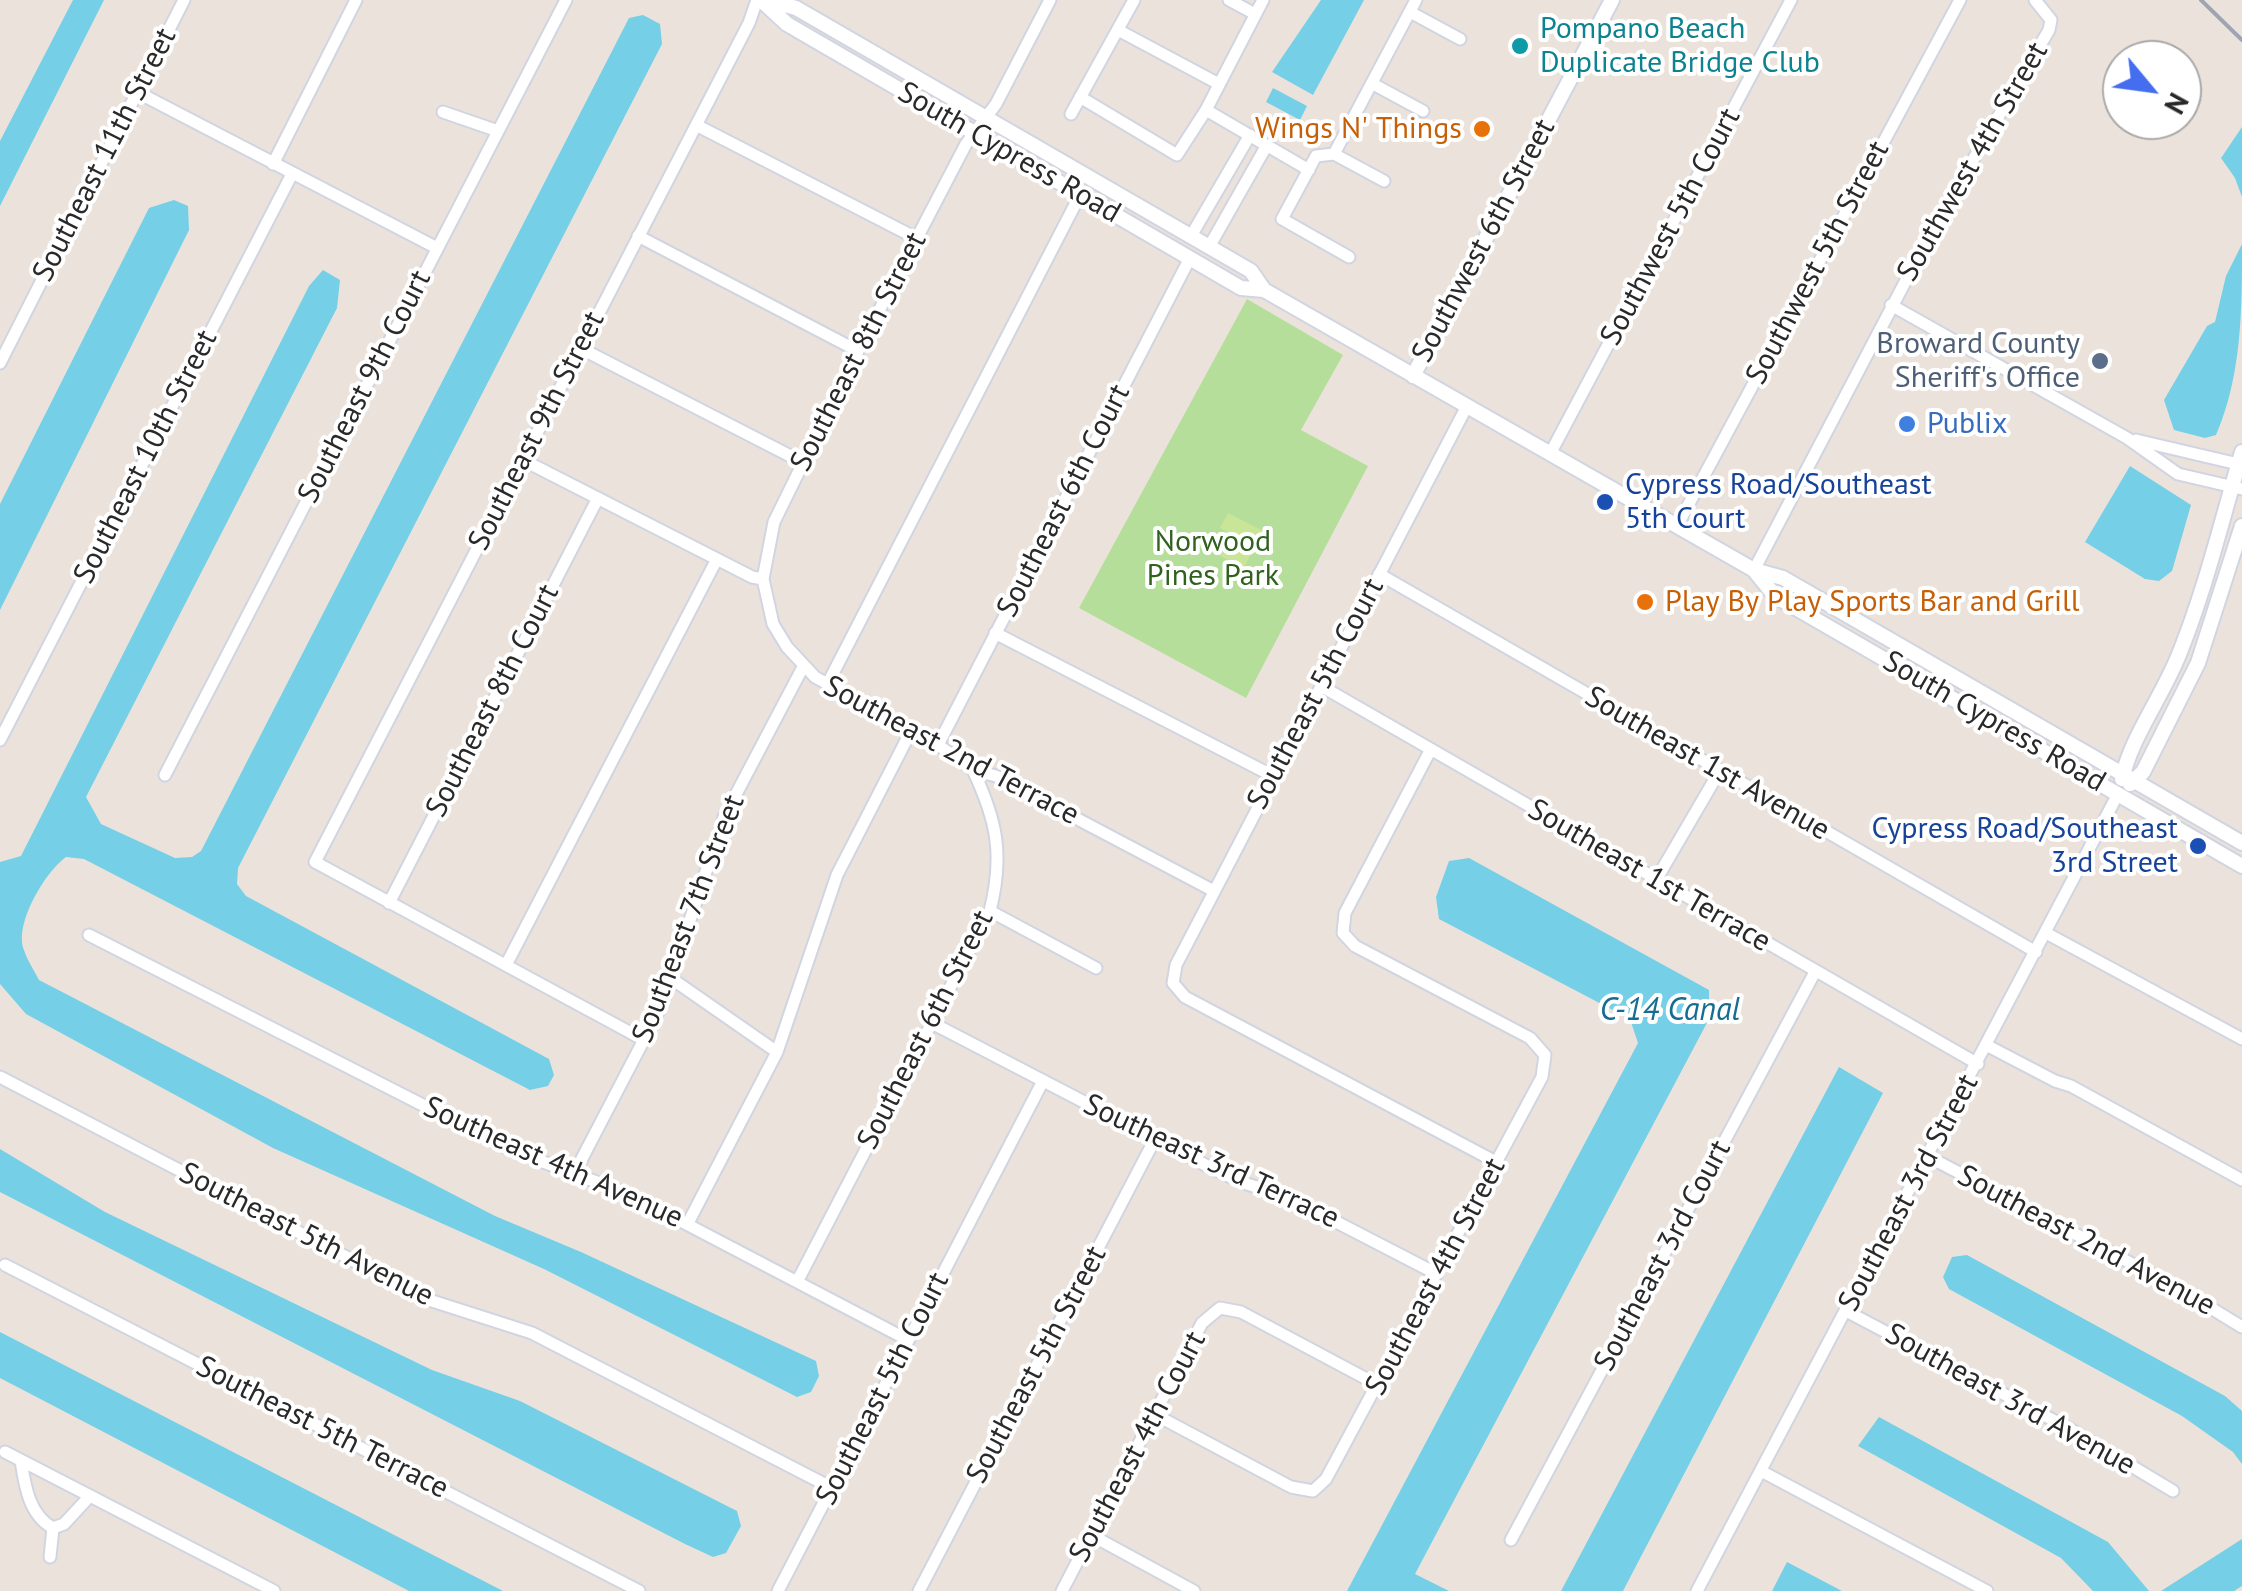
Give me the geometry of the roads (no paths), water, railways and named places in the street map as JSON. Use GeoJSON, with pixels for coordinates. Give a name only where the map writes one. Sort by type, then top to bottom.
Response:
{"type":"FeatureCollection","features":[{"type":"Feature","properties":{"kind":"street","name":"Southeast 11th Street"},"geometry":{"type":"LineString","coordinates":[[0,364],[184,0]]}},
{"type":"Feature","properties":{"kind":"street"},"geometry":{"type":"LineString","coordinates":[[273,164],[356,0]]}},
{"type":"Feature","properties":{"kind":"street","name":"Southeast 9th Court"},"geometry":{"type":"LineString","coordinates":[[165,775],[566,0]]}},
{"type":"Feature","properties":{"kind":"street","name":"South Cypress Road"},"geometry":{"type":"LineString","coordinates":[[762,0],[796,8],[1192,236],[1251,271],[1264,290]]}},
{"type":"Feature","properties":{"kind":"street","name":"South Cypress Road"},"geometry":{"type":"LineString","coordinates":[[762,0],[787,24],[1241,288],[1264,290],[1754,570],[1783,578],[2242,844]]}},
{"type":"Feature","properties":{"kind":"street","name":"Southeast 9th Street"},"geometry":{"type":"LineString","coordinates":[[389,903],[315,862],[762,0]]}},
{"type":"Feature","properties":{"kind":"street","name":"Southeast 8th Street"},"geometry":{"type":"LineString","coordinates":[[763,579],[774,522],[802,462],[916,238],[974,132],[996,104],[1050,0]]}},
{"type":"Feature","properties":{"kind":"street"},"geometry":{"type":"LineString","coordinates":[[1071,114],[1134,0]]}},
{"type":"Feature","properties":{"kind":"street"},"geometry":{"type":"LineString","coordinates":[[1229,0],[1255,14]]}},
{"type":"Feature","properties":{"kind":"street"},"geometry":{"type":"LineString","coordinates":[[1080,97],[1177,155],[1206,110],[1262,0]]}},
{"type":"Feature","properties":{"kind":"street","name":"Southwest 6th Street"},"geometry":{"type":"LineString","coordinates":[[1413,376],[1612,0]]}},
{"type":"Feature","properties":{"kind":"street","name":"Southwest 5th Court"},"geometry":{"type":"LineString","coordinates":[[1550,454],[1791,0]]}},
{"type":"Feature","properties":{"kind":"street","name":"Southwest 5th Street"},"geometry":{"type":"LineString","coordinates":[[1677,526],[1960,0]]}},
{"type":"Feature","properties":{"kind":"street","name":"Southwest 4th Street"},"geometry":{"type":"LineString","coordinates":[[1754,570],[1891,305],[2049,30],[2051,20],[2036,0]]}},
{"type":"Feature","properties":{"kind":"street"},"geometry":{"type":"LineString","coordinates":[[1334,154],[1413,6],[1460,39]]}},
{"type":"Feature","properties":{"kind":"street"},"geometry":{"type":"LineString","coordinates":[[1118,30],[1219,84]]}},
{"type":"Feature","properties":{"kind":"street"},"geometry":{"type":"LineString","coordinates":[[1373,84],[1423,111]]}},
{"type":"Feature","properties":{"kind":"street"},"geometry":{"type":"LineString","coordinates":[[137,92],[437,248]]}},
{"type":"Feature","properties":{"kind":"street"},"geometry":{"type":"LineString","coordinates":[[1206,110],[1309,170]]}},
{"type":"Feature","properties":{"kind":"street"},"geometry":{"type":"LineString","coordinates":[[443,112],[498,131]]}},
{"type":"Feature","properties":{"kind":"street"},"geometry":{"type":"LineString","coordinates":[[696,125],[916,238]]}},
{"type":"Feature","properties":{"kind":"street"},"geometry":{"type":"LineString","coordinates":[[1192,236],[1250,135]]}},
{"type":"Feature","properties":{"kind":"street"},"geometry":{"type":"LineString","coordinates":[[1209,246],[1267,146]]}},
{"type":"Feature","properties":{"kind":"street"},"geometry":{"type":"LineString","coordinates":[[1349,257],[1282,219],[1316,156],[1334,154],[1384,181]]}},
{"type":"Feature","properties":{"kind":"street","name":"Southeast 10th Street"},"geometry":{"type":"LineString","coordinates":[[0,740],[292,174]]}},
{"type":"Feature","properties":{"kind":"street"},"geometry":{"type":"LineString","coordinates":[[827,685],[1080,195]]}},
{"type":"Feature","properties":{"kind":"street"},"geometry":{"type":"LineString","coordinates":[[638,236],[858,351]]}},
{"type":"Feature","properties":{"kind":"street","name":"Southeast 6th Court"},"geometry":{"type":"LineString","coordinates":[[938,745],[1190,258]]}},
{"type":"Feature","properties":{"kind":"street"},"geometry":{"type":"LineString","coordinates":[[1891,305],[2127,438],[2178,474],[2237,487]]}},
{"type":"Feature","properties":{"kind":"street"},"geometry":{"type":"LineString","coordinates":[[580,348],[802,462]]}},
{"type":"Feature","properties":{"kind":"street","name":"Southeast 5th Court"},"geometry":{"type":"LineString","coordinates":[[1467,406],[1176,966],[1173,984],[1185,997],[1496,1162]]}},
{"type":"Feature","properties":{"kind":"street"},"geometry":{"type":"LineString","coordinates":[[2127,438],[2241,460],[2237,487],[2200,600],[2179,656],[2125,763],[2128,778]]}},
{"type":"Feature","properties":{"kind":"street"},"geometry":{"type":"LineString","coordinates":[[523,460],[752,577],[763,579]]}},
{"type":"Feature","properties":{"kind":"street","name":"Southeast 8th Court"},"geometry":{"type":"LineString","coordinates":[[389,903],[598,498]]}},
{"type":"Feature","properties":{"kind":"street"},"geometry":{"type":"LineString","coordinates":[[2118,794],[2128,778],[2143,772],[2198,663],[2242,526]]}},
{"type":"Feature","properties":{"kind":"street"},"geometry":{"type":"LineString","coordinates":[[506,965],[717,558]]}},
{"type":"Feature","properties":{"kind":"street","name":"South Cypress Road"},"geometry":{"type":"LineString","coordinates":[[1754,570],[1774,596],[2242,866]]}},
{"type":"Feature","properties":{"kind":"street","name":"Southeast 1st Avenue"},"geometry":{"type":"LineString","coordinates":[[1379,574],[2036,952]]}},
{"type":"Feature","properties":{"kind":"street","name":"Southeast 2nd Terrace"},"geometry":{"type":"LineString","coordinates":[[763,579],[773,624],[803,666],[827,685],[938,745],[973,770],[996,776],[1214,892]]}},
{"type":"Feature","properties":{"kind":"street"},"geometry":{"type":"LineString","coordinates":[[995,633],[1273,776]]}},
{"type":"Feature","properties":{"kind":"street","name":"Southeast 7th Street"},"geometry":{"type":"LineString","coordinates":[[575,1172],[672,979],[724,818],[803,666]]}},
{"type":"Feature","properties":{"kind":"street","name":"Southeast 1st Terrace"},"geometry":{"type":"LineString","coordinates":[[1321,686],[1978,1064]]}},
{"type":"Feature","properties":{"kind":"street"},"geometry":{"type":"LineString","coordinates":[[688,1222],[777,1052],[836,876],[911,730]]}},
{"type":"Feature","properties":{"kind":"street","name":"Southeast 4th Street"},"geometry":{"type":"LineString","coordinates":[[1154,1414],[1292,1488],[1313,1491],[1329,1476],[1542,1077],[1545,1056],[1530,1038],[1355,946],[1344,932],[1346,913],[1432,749]]}},
{"type":"Feature","properties":{"kind":"street","name":"Southeast 6th Street"},"geometry":{"type":"LineString","coordinates":[[798,1280],[990,911],[999,853],[990,805],[973,770]]}},
{"type":"Feature","properties":{"kind":"street"},"geometry":{"type":"LineString","coordinates":[[1656,880],[1719,772]]}},
{"type":"Feature","properties":{"kind":"street","name":"Southeast 3rd Street"},"geometry":{"type":"LineString","coordinates":[[1697,1591],[2118,794]]}},
{"type":"Feature","properties":{"kind":"street"},"geometry":{"type":"LineString","coordinates":[[389,903],[644,1040]]}},
{"type":"Feature","properties":{"kind":"street"},"geometry":{"type":"LineString","coordinates":[[990,911],[1096,968]]}},
{"type":"Feature","properties":{"kind":"street"},"geometry":{"type":"LineString","coordinates":[[2046,933],[2242,1038]]}},
{"type":"Feature","properties":{"kind":"street","name":"Southeast 4th Avenue"},"geometry":{"type":"LineString","coordinates":[[89,936],[509,1149],[575,1172],[688,1222],[908,1340]]}},
{"type":"Feature","properties":{"kind":"street","name":"Southeast 3rd Court"},"geometry":{"type":"LineString","coordinates":[[1511,1540],[1815,972]]}},
{"type":"Feature","properties":{"kind":"street"},"geometry":{"type":"LineString","coordinates":[[672,979],[777,1052]]}},
{"type":"Feature","properties":{"kind":"street","name":"Southeast 3rd Terrace"},"geometry":{"type":"LineString","coordinates":[[932,1023],[1155,1139],[1244,1183],[1290,1198],[1437,1274]]}},
{"type":"Feature","properties":{"kind":"street"},"geometry":{"type":"LineString","coordinates":[[1988,1046],[2242,1180]]}},
{"type":"Feature","properties":{"kind":"street","name":"Southeast 5th Avenue"},"geometry":{"type":"LineString","coordinates":[[0,1077],[430,1300],[532,1332],[832,1488]]}},
{"type":"Feature","properties":{"kind":"street","name":"Southeast 5th Court"},"geometry":{"type":"LineString","coordinates":[[778,1591],[1043,1081]]}},
{"type":"Feature","properties":{"kind":"street","name":"Southeast 5th Street"},"geometry":{"type":"LineString","coordinates":[[919,1591],[1155,1139]]}},
{"type":"Feature","properties":{"kind":"street","name":"Southeast 2nd Avenue"},"geometry":{"type":"LineString","coordinates":[[1929,1156],[2178,1288],[2242,1328]]}},
{"type":"Feature","properties":{"kind":"street","name":"Southeast 5th Terrace"},"geometry":{"type":"LineString","coordinates":[[5,1265],[639,1591]]}},
{"type":"Feature","properties":{"kind":"street","name":"Southeast 4th Court"},"geometry":{"type":"LineString","coordinates":[[1062,1591],[1202,1323],[1220,1308],[1241,1312],[1378,1384]]}},
{"type":"Feature","properties":{"kind":"street","name":"Southeast 3rd Avenue"},"geometry":{"type":"LineString","coordinates":[[1846,1311],[2040,1413],[2173,1492]]}},
{"type":"Feature","properties":{"kind":"street"},"geometry":{"type":"LineString","coordinates":[[5,1452],[274,1591]]}},
{"type":"Feature","properties":{"kind":"street"},"geometry":{"type":"LineString","coordinates":[[22,1461],[25,1487],[38,1516],[54,1528]]}},
{"type":"Feature","properties":{"kind":"street"},"geometry":{"type":"LineString","coordinates":[[1761,1471],[1987,1591]]}},
{"type":"Feature","properties":{"kind":"street"},"geometry":{"type":"LineString","coordinates":[[54,1528],[64,1524],[89,1497]]}},
{"type":"Feature","properties":{"kind":"street"},"geometry":{"type":"LineString","coordinates":[[50,1557],[54,1528]]}},
{"type":"Feature","properties":{"kind":"street"},"geometry":{"type":"LineString","coordinates":[[1091,1536],[1194,1591]]}},
{"type":"Feature","properties":{"kind":"water"},"geometry":{"type":"Polygon","coordinates":[[[73,0],[104,0],[0,206],[0,141],[73,0]]]}},
{"type":"Feature","properties":{"kind":"water"},"geometry":{"type":"Polygon","coordinates":[[[1321,0],[1364,0],[1313,95],[1272,72],[1321,0]]]}},
{"type":"Feature","properties":{"kind":"water"},"geometry":{"type":"Polygon","coordinates":[[[643,15],[660,24],[662,44],[238,868],[237,884],[246,896],[549,1059],[554,1075],[548,1086],[530,1090],[84,859],[66,857],[49,874],[27,913],[22,939],[39,980],[495,1216],[816,1361],[819,1376],[811,1392],[797,1397],[544,1269],[273,1148],[26,1014],[0,984],[0,862],[21,856],[309,286],[323,270],[340,280],[337,308],[86,797],[101,824],[175,858],[192,857],[201,851],[629,18],[643,15]]]}},
{"type":"Feature","properties":{"kind":"water"},"geometry":{"type":"Polygon","coordinates":[[[1273,88],[1307,106],[1300,120],[1266,102],[1273,88]]]}},
{"type":"Feature","properties":{"kind":"water"},"geometry":{"type":"Polygon","coordinates":[[[2242,127],[2242,197],[2221,158],[2242,127]]]}},
{"type":"Feature","properties":{"kind":"water"},"geometry":{"type":"Polygon","coordinates":[[[174,200],[188,206],[189,230],[0,610],[0,504],[149,208],[174,200]]]}},
{"type":"Feature","properties":{"kind":"water"},"geometry":{"type":"Polygon","coordinates":[[[2242,244],[2239,341],[2225,412],[2216,435],[2205,438],[2174,430],[2164,400],[2207,326],[2215,322],[2226,276],[2242,244]]]}},
{"type":"Feature","properties":{"kind":"water"},"geometry":{"type":"Polygon","coordinates":[[[2130,466],[2191,505],[2172,571],[2159,581],[2145,579],[2085,542],[2130,466]]]}},
{"type":"Feature","properties":{"kind":"water","name":"C-14 Canal"},"geometry":{"type":"Polygon","coordinates":[[[1469,858],[1709,990],[1709,1019],[1415,1574],[1449,1591],[1347,1591],[1638,1043],[1630,1019],[1439,919],[1436,897],[1449,861],[1469,858]]]}},
{"type":"Feature","properties":{"kind":"water"},"geometry":{"type":"Polygon","coordinates":[[[1839,1067],[1883,1093],[1623,1591],[1561,1591],[1839,1067]]]}},
{"type":"Feature","properties":{"kind":"water"},"geometry":{"type":"Polygon","coordinates":[[[0,1149],[105,1212],[432,1370],[520,1401],[737,1511],[741,1526],[726,1553],[713,1557],[685,1544],[0,1192],[0,1149]]]}},
{"type":"Feature","properties":{"kind":"water"},"geometry":{"type":"Polygon","coordinates":[[[1967,1255],[2225,1396],[2242,1411],[2242,1464],[2233,1452],[2182,1416],[1949,1289],[1943,1277],[1952,1257],[1967,1255]]]}},
{"type":"Feature","properties":{"kind":"water"},"geometry":{"type":"Polygon","coordinates":[[[0,1332],[503,1591],[409,1591],[0,1378],[0,1332]]]}},
{"type":"Feature","properties":{"kind":"water"},"geometry":{"type":"Polygon","coordinates":[[[1879,1417],[2108,1542],[2149,1591],[2093,1591],[2061,1558],[1858,1446],[1879,1417]]]}},
{"type":"Feature","properties":{"kind":"water"},"geometry":{"type":"Polygon","coordinates":[[[2242,1539],[2242,1586],[2234,1591],[2161,1591],[2242,1539]]]}},
{"type":"Feature","properties":{"kind":"water"},"geometry":{"type":"Polygon","coordinates":[[[1787,1562],[1842,1591],[1772,1591],[1787,1562]]]}},
{"type":"Feature","properties":{"kind":"railway"},"geometry":{"type":"LineString","coordinates":[[2201,0],[2242,40]]}},
{"type":"Feature","properties":{"kind":"place","name":"Pompano Beach Duplicate Bridge Club"},"geometry":{"type":"Point","coordinates":[1520,46]}},
{"type":"Feature","properties":{"kind":"place","name":"Wings N' Things"},"geometry":{"type":"Point","coordinates":[1482,129]}},
{"type":"Feature","properties":{"kind":"place","name":"Broward County Sheriff's Office"},"geometry":{"type":"Point","coordinates":[2100,361]}},
{"type":"Feature","properties":{"kind":"place","name":"Publix"},"geometry":{"type":"Point","coordinates":[1907,424]}},
{"type":"Feature","properties":{"kind":"place","name":"Cypress Road/Southeast 5th Court"},"geometry":{"type":"Point","coordinates":[1605,502]}},
{"type":"Feature","properties":{"kind":"place","name":"Play By Play Sports Bar and Grill"},"geometry":{"type":"Point","coordinates":[1645,602]}},
{"type":"Feature","properties":{"kind":"place","name":"Cypress Road/Southeast 3rd Street"},"geometry":{"type":"Point","coordinates":[2198,846]}},
{"type":"Feature","properties":{"kind":"park label","name":"Norwood Pines Park"},"geometry":{"type":"Point","coordinates":[1213,559]}}]}
